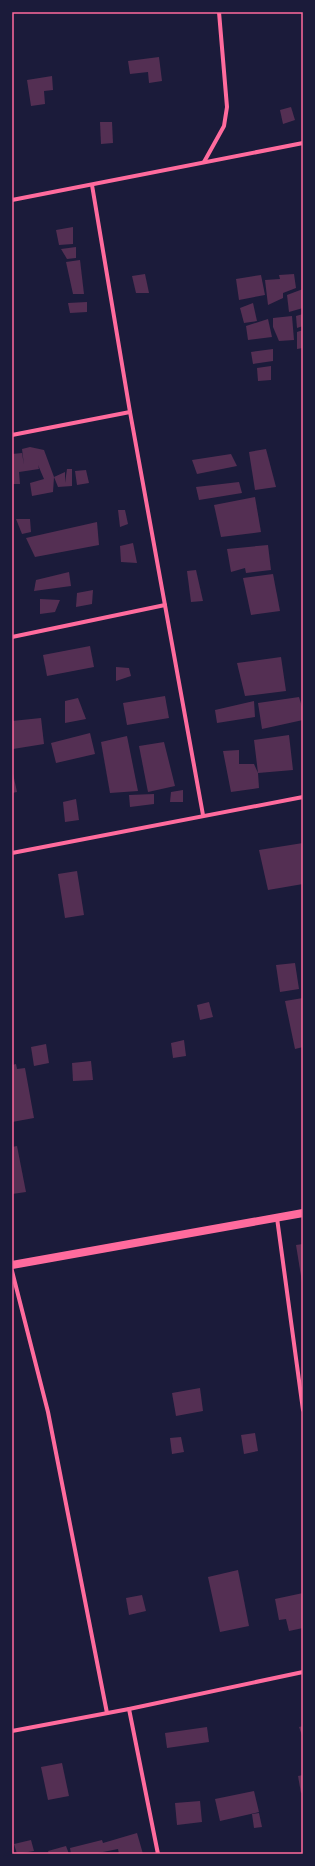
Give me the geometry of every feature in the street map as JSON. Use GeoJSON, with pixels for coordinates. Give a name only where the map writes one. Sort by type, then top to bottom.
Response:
{"type":"FeatureCollection","features":[{"type":"Feature","properties":{"kind":"main road"},"geometry":{"type":"LineString","coordinates":[[12,1264],[303,1213]]}},
{"type":"Feature","properties":{"kind":"street"},"geometry":{"type":"LineString","coordinates":[[204,162],[224,126],[227,107],[219,12]]}},
{"type":"Feature","properties":{"kind":"street"},"geometry":{"type":"LineString","coordinates":[[12,200],[303,143]]}},
{"type":"Feature","properties":{"kind":"street"},"geometry":{"type":"LineString","coordinates":[[92,185],[130,412],[203,815]]}},
{"type":"Feature","properties":{"kind":"street"},"geometry":{"type":"LineString","coordinates":[[12,435],[130,412]]}},
{"type":"Feature","properties":{"kind":"street"},"geometry":{"type":"LineString","coordinates":[[12,637],[165,605]]}},
{"type":"Feature","properties":{"kind":"street"},"geometry":{"type":"LineString","coordinates":[[12,853],[203,815],[303,797]]}},
{"type":"Feature","properties":{"kind":"street"},"geometry":{"type":"LineString","coordinates":[[277,1218],[303,1410]]}},
{"type":"Feature","properties":{"kind":"street"},"geometry":{"type":"LineString","coordinates":[[12,1271],[48,1412],[107,1713]]}},
{"type":"Feature","properties":{"kind":"street"},"geometry":{"type":"LineString","coordinates":[[12,1731],[130,1709],[303,1672]]}},
{"type":"Feature","properties":{"kind":"street"},"geometry":{"type":"LineString","coordinates":[[130,1709],[158,1854]]}},
{"type":"Feature","properties":{"kind":"building"},"geometry":{"type":"Polygon","coordinates":[[[159,57],[162,81],[149,83],[148,72],[130,74],[128,61],[159,57]]]}},
{"type":"Feature","properties":{"kind":"building"},"geometry":{"type":"Polygon","coordinates":[[[52,76],[53,90],[44,91],[45,104],[31,106],[27,80],[52,76]]]}},
{"type":"Feature","properties":{"kind":"building"},"geometry":{"type":"Polygon","coordinates":[[[291,107],[295,120],[283,124],[280,110],[291,107]]]}},
{"type":"Feature","properties":{"kind":"building"},"geometry":{"type":"Polygon","coordinates":[[[100,122],[112,122],[113,143],[101,144],[100,122]]]}},
{"type":"Feature","properties":{"kind":"building"},"geometry":{"type":"Polygon","coordinates":[[[73,227],[73,244],[59,245],[56,230],[73,227]]]}},
{"type":"Feature","properties":{"kind":"building"},"geometry":{"type":"Polygon","coordinates":[[[76,247],[76,258],[67,259],[61,249],[76,247]]]}},
{"type":"Feature","properties":{"kind":"building"},"geometry":{"type":"Polygon","coordinates":[[[80,260],[84,294],[73,294],[66,262],[80,260]]]}},
{"type":"Feature","properties":{"kind":"building"},"geometry":{"type":"Polygon","coordinates":[[[145,274],[149,293],[136,293],[132,276],[145,274]]]}},
{"type":"Feature","properties":{"kind":"building"},"geometry":{"type":"Polygon","coordinates":[[[294,274],[296,288],[283,293],[283,298],[268,305],[265,280],[280,279],[279,275],[294,274]]]}},
{"type":"Feature","properties":{"kind":"building"},"geometry":{"type":"Polygon","coordinates":[[[261,275],[265,295],[239,300],[236,279],[261,275]]]}},
{"type":"Feature","properties":{"kind":"building"},"geometry":{"type":"Polygon","coordinates":[[[303,289],[303,308],[289,312],[287,295],[303,289]]]}},
{"type":"Feature","properties":{"kind":"building"},"geometry":{"type":"Polygon","coordinates":[[[87,302],[87,312],[70,313],[68,303],[87,302]]]}},
{"type":"Feature","properties":{"kind":"building"},"geometry":{"type":"Polygon","coordinates":[[[253,303],[257,321],[244,323],[240,308],[253,303]]]}},
{"type":"Feature","properties":{"kind":"building"},"geometry":{"type":"Polygon","coordinates":[[[303,314],[303,326],[297,328],[296,316],[303,314]]]}},
{"type":"Feature","properties":{"kind":"building"},"geometry":{"type":"Polygon","coordinates":[[[292,316],[294,340],[279,341],[273,327],[273,318],[292,316]]]}},
{"type":"Feature","properties":{"kind":"building"},"geometry":{"type":"Polygon","coordinates":[[[268,319],[272,337],[248,340],[246,326],[268,319]]]}},
{"type":"Feature","properties":{"kind":"building"},"geometry":{"type":"Polygon","coordinates":[[[303,330],[303,348],[297,349],[297,332],[303,330]]]}},
{"type":"Feature","properties":{"kind":"building"},"geometry":{"type":"Polygon","coordinates":[[[273,349],[273,361],[253,364],[251,352],[273,349]]]}},
{"type":"Feature","properties":{"kind":"building"},"geometry":{"type":"Polygon","coordinates":[[[271,366],[271,380],[258,381],[257,368],[271,366]]]}},
{"type":"Feature","properties":{"kind":"building"},"geometry":{"type":"Polygon","coordinates":[[[30,447],[44,450],[54,477],[53,492],[32,496],[30,483],[44,479],[38,465],[39,469],[19,472],[20,484],[12,484],[12,454],[22,453],[24,465],[22,449],[30,447]]]}},
{"type":"Feature","properties":{"kind":"building"},"geometry":{"type":"Polygon","coordinates":[[[266,449],[276,487],[255,490],[249,452],[266,449]]]}},
{"type":"Feature","properties":{"kind":"building"},"geometry":{"type":"Polygon","coordinates":[[[231,454],[237,466],[197,474],[192,460],[231,454]]]}},
{"type":"Feature","properties":{"kind":"building"},"geometry":{"type":"Polygon","coordinates":[[[67,469],[72,469],[72,486],[58,487],[54,477],[65,472],[65,483],[67,469]]]}},
{"type":"Feature","properties":{"kind":"building"},"geometry":{"type":"Polygon","coordinates":[[[86,470],[89,483],[77,485],[75,471],[86,470]]]}},
{"type":"Feature","properties":{"kind":"building"},"geometry":{"type":"Polygon","coordinates":[[[239,482],[242,493],[199,500],[196,487],[239,482]]]}},
{"type":"Feature","properties":{"kind":"building"},"geometry":{"type":"Polygon","coordinates":[[[255,497],[261,532],[221,537],[214,505],[255,497]]]}},
{"type":"Feature","properties":{"kind":"building"},"geometry":{"type":"Polygon","coordinates":[[[118,510],[125,510],[128,524],[120,527],[118,510]]]}},
{"type":"Feature","properties":{"kind":"building"},"geometry":{"type":"Polygon","coordinates":[[[16,519],[30,519],[31,532],[22,534],[16,519]]]}},
{"type":"Feature","properties":{"kind":"building"},"geometry":{"type":"Polygon","coordinates":[[[97,522],[99,545],[35,557],[26,538],[97,522]]]}},
{"type":"Feature","properties":{"kind":"building"},"geometry":{"type":"Polygon","coordinates":[[[133,543],[137,563],[121,562],[120,546],[133,543]]]}},
{"type":"Feature","properties":{"kind":"building"},"geometry":{"type":"Polygon","coordinates":[[[268,545],[271,570],[246,573],[245,568],[231,572],[227,549],[268,545]]]}},
{"type":"Feature","properties":{"kind":"building"},"geometry":{"type":"Polygon","coordinates":[[[196,570],[203,601],[191,602],[187,571],[196,570]]]}},
{"type":"Feature","properties":{"kind":"building"},"geometry":{"type":"Polygon","coordinates":[[[69,572],[71,586],[34,591],[36,580],[69,572]]]}},
{"type":"Feature","properties":{"kind":"building"},"geometry":{"type":"Polygon","coordinates":[[[273,574],[280,611],[251,615],[243,578],[273,574]]]}},
{"type":"Feature","properties":{"kind":"building"},"geometry":{"type":"Polygon","coordinates":[[[93,590],[92,604],[76,607],[77,593],[93,590]]]}},
{"type":"Feature","properties":{"kind":"building"},"geometry":{"type":"Polygon","coordinates":[[[40,599],[60,600],[55,612],[40,614],[40,599]]]}},
{"type":"Feature","properties":{"kind":"building"},"geometry":{"type":"Polygon","coordinates":[[[90,646],[94,667],[47,676],[43,655],[90,646]]]}},
{"type":"Feature","properties":{"kind":"building"},"geometry":{"type":"Polygon","coordinates":[[[281,657],[286,691],[245,696],[237,663],[281,657]]]}},
{"type":"Feature","properties":{"kind":"building"},"geometry":{"type":"Polygon","coordinates":[[[116,667],[129,668],[131,676],[116,681],[116,667]]]}},
{"type":"Feature","properties":{"kind":"building"},"geometry":{"type":"Polygon","coordinates":[[[165,696],[169,718],[127,725],[123,703],[165,696]]]}},
{"type":"Feature","properties":{"kind":"building"},"geometry":{"type":"Polygon","coordinates":[[[299,697],[303,710],[303,720],[262,729],[258,703],[299,697]]]}},
{"type":"Feature","properties":{"kind":"building"},"geometry":{"type":"Polygon","coordinates":[[[78,698],[86,719],[65,723],[65,701],[78,698]]]}},
{"type":"Feature","properties":{"kind":"building"},"geometry":{"type":"Polygon","coordinates":[[[254,701],[255,717],[217,723],[215,710],[254,701]]]}},
{"type":"Feature","properties":{"kind":"building"},"geometry":{"type":"Polygon","coordinates":[[[41,718],[44,744],[13,749],[12,721],[41,718]]]}},
{"type":"Feature","properties":{"kind":"building"},"geometry":{"type":"Polygon","coordinates":[[[90,733],[95,754],[56,763],[51,743],[90,733]]]}},
{"type":"Feature","properties":{"kind":"building"},"geometry":{"type":"Polygon","coordinates":[[[289,735],[293,770],[258,773],[254,740],[289,735]]]}},
{"type":"Feature","properties":{"kind":"building"},"geometry":{"type":"Polygon","coordinates":[[[127,736],[138,791],[110,793],[101,742],[127,736]]]}},
{"type":"Feature","properties":{"kind":"building"},"geometry":{"type":"Polygon","coordinates":[[[164,742],[175,786],[148,792],[139,746],[164,742]]]}},
{"type":"Feature","properties":{"kind":"building"},"geometry":{"type":"Polygon","coordinates":[[[239,750],[239,764],[254,764],[258,773],[259,788],[231,792],[223,751],[239,750]]]}},
{"type":"Feature","properties":{"kind":"building"},"geometry":{"type":"Polygon","coordinates":[[[12,769],[17,792],[12,793],[12,769]]]}},
{"type":"Feature","properties":{"kind":"building"},"geometry":{"type":"Polygon","coordinates":[[[183,790],[183,802],[170,802],[171,792],[183,790]]]}},
{"type":"Feature","properties":{"kind":"building"},"geometry":{"type":"Polygon","coordinates":[[[154,794],[154,804],[130,807],[129,795],[154,794]]]}},
{"type":"Feature","properties":{"kind":"building"},"geometry":{"type":"Polygon","coordinates":[[[76,799],[79,820],[65,822],[63,802],[76,799]]]}},
{"type":"Feature","properties":{"kind":"building"},"geometry":{"type":"Polygon","coordinates":[[[303,843],[303,884],[268,890],[259,850],[303,843]]]}},
{"type":"Feature","properties":{"kind":"building"},"geometry":{"type":"Polygon","coordinates":[[[77,871],[84,915],[65,918],[58,874],[77,871]]]}},
{"type":"Feature","properties":{"kind":"building"},"geometry":{"type":"Polygon","coordinates":[[[295,963],[299,989],[280,992],[276,965],[295,963]]]}},
{"type":"Feature","properties":{"kind":"building"},"geometry":{"type":"Polygon","coordinates":[[[303,998],[303,1047],[295,1049],[285,1001],[303,998]]]}},
{"type":"Feature","properties":{"kind":"building"},"geometry":{"type":"Polygon","coordinates":[[[209,1002],[213,1017],[200,1020],[197,1005],[209,1002]]]}},
{"type":"Feature","properties":{"kind":"building"},"geometry":{"type":"Polygon","coordinates":[[[184,1040],[186,1056],[173,1058],[171,1043],[184,1040]]]}},
{"type":"Feature","properties":{"kind":"building"},"geometry":{"type":"Polygon","coordinates":[[[46,1044],[49,1063],[34,1066],[31,1047],[46,1044]]]}},
{"type":"Feature","properties":{"kind":"building"},"geometry":{"type":"Polygon","coordinates":[[[91,1061],[93,1080],[73,1081],[72,1063],[91,1061]]]}},
{"type":"Feature","properties":{"kind":"building"},"geometry":{"type":"Polygon","coordinates":[[[16,1064],[17,1069],[25,1068],[34,1118],[12,1122],[12,1065],[16,1064]]]}},
{"type":"Feature","properties":{"kind":"building"},"geometry":{"type":"Polygon","coordinates":[[[17,1146],[26,1192],[12,1194],[12,1147],[17,1146]]]}},
{"type":"Feature","properties":{"kind":"building"},"geometry":{"type":"Polygon","coordinates":[[[303,1244],[303,1282],[302,1282],[296,1245],[303,1244]]]}},
{"type":"Feature","properties":{"kind":"building"},"geometry":{"type":"Polygon","coordinates":[[[200,1388],[203,1411],[176,1416],[172,1393],[200,1388]]]}},
{"type":"Feature","properties":{"kind":"building"},"geometry":{"type":"Polygon","coordinates":[[[255,1433],[258,1451],[244,1454],[241,1435],[255,1433]]]}},
{"type":"Feature","properties":{"kind":"building"},"geometry":{"type":"Polygon","coordinates":[[[181,1437],[184,1452],[172,1454],[170,1438],[181,1437]]]}},
{"type":"Feature","properties":{"kind":"building"},"geometry":{"type":"Polygon","coordinates":[[[238,1570],[249,1626],[220,1632],[208,1577],[238,1570]]]}},
{"type":"Feature","properties":{"kind":"building"},"geometry":{"type":"Polygon","coordinates":[[[303,1593],[303,1628],[289,1631],[286,1619],[279,1620],[275,1599],[303,1593]]]}},
{"type":"Feature","properties":{"kind":"building"},"geometry":{"type":"Polygon","coordinates":[[[142,1595],[146,1611],[129,1615],[126,1598],[142,1595]]]}},
{"type":"Feature","properties":{"kind":"building"},"geometry":{"type":"Polygon","coordinates":[[[303,1726],[303,1738],[299,1727],[303,1726]]]}},
{"type":"Feature","properties":{"kind":"building"},"geometry":{"type":"Polygon","coordinates":[[[207,1727],[209,1742],[167,1748],[165,1733],[207,1727]]]}},
{"type":"Feature","properties":{"kind":"building"},"geometry":{"type":"Polygon","coordinates":[[[62,1763],[69,1796],[48,1800],[41,1767],[62,1763]]]}},
{"type":"Feature","properties":{"kind":"building"},"geometry":{"type":"Polygon","coordinates":[[[303,1775],[303,1792],[301,1793],[298,1776],[303,1775]]]}},
{"type":"Feature","properties":{"kind":"building"},"geometry":{"type":"Polygon","coordinates":[[[254,1791],[259,1812],[220,1821],[215,1799],[254,1791]]]}},
{"type":"Feature","properties":{"kind":"building"},"geometry":{"type":"Polygon","coordinates":[[[200,1801],[202,1822],[177,1825],[175,1803],[200,1801]]]}},
{"type":"Feature","properties":{"kind":"building"},"geometry":{"type":"Polygon","coordinates":[[[259,1813],[262,1827],[254,1828],[252,1814],[259,1813]]]}},
{"type":"Feature","properties":{"kind":"building"},"geometry":{"type":"Polygon","coordinates":[[[137,1833],[143,1854],[119,1854],[118,1849],[93,1854],[71,1854],[70,1848],[102,1840],[103,1843],[137,1833]]]}},
{"type":"Feature","properties":{"kind":"building"},"geometry":{"type":"Polygon","coordinates":[[[31,1840],[34,1851],[17,1854],[14,1844],[31,1840]]]}},
{"type":"Feature","properties":{"kind":"building"},"geometry":{"type":"Polygon","coordinates":[[[66,1846],[69,1854],[49,1854],[48,1851],[66,1846]]]}}]}
